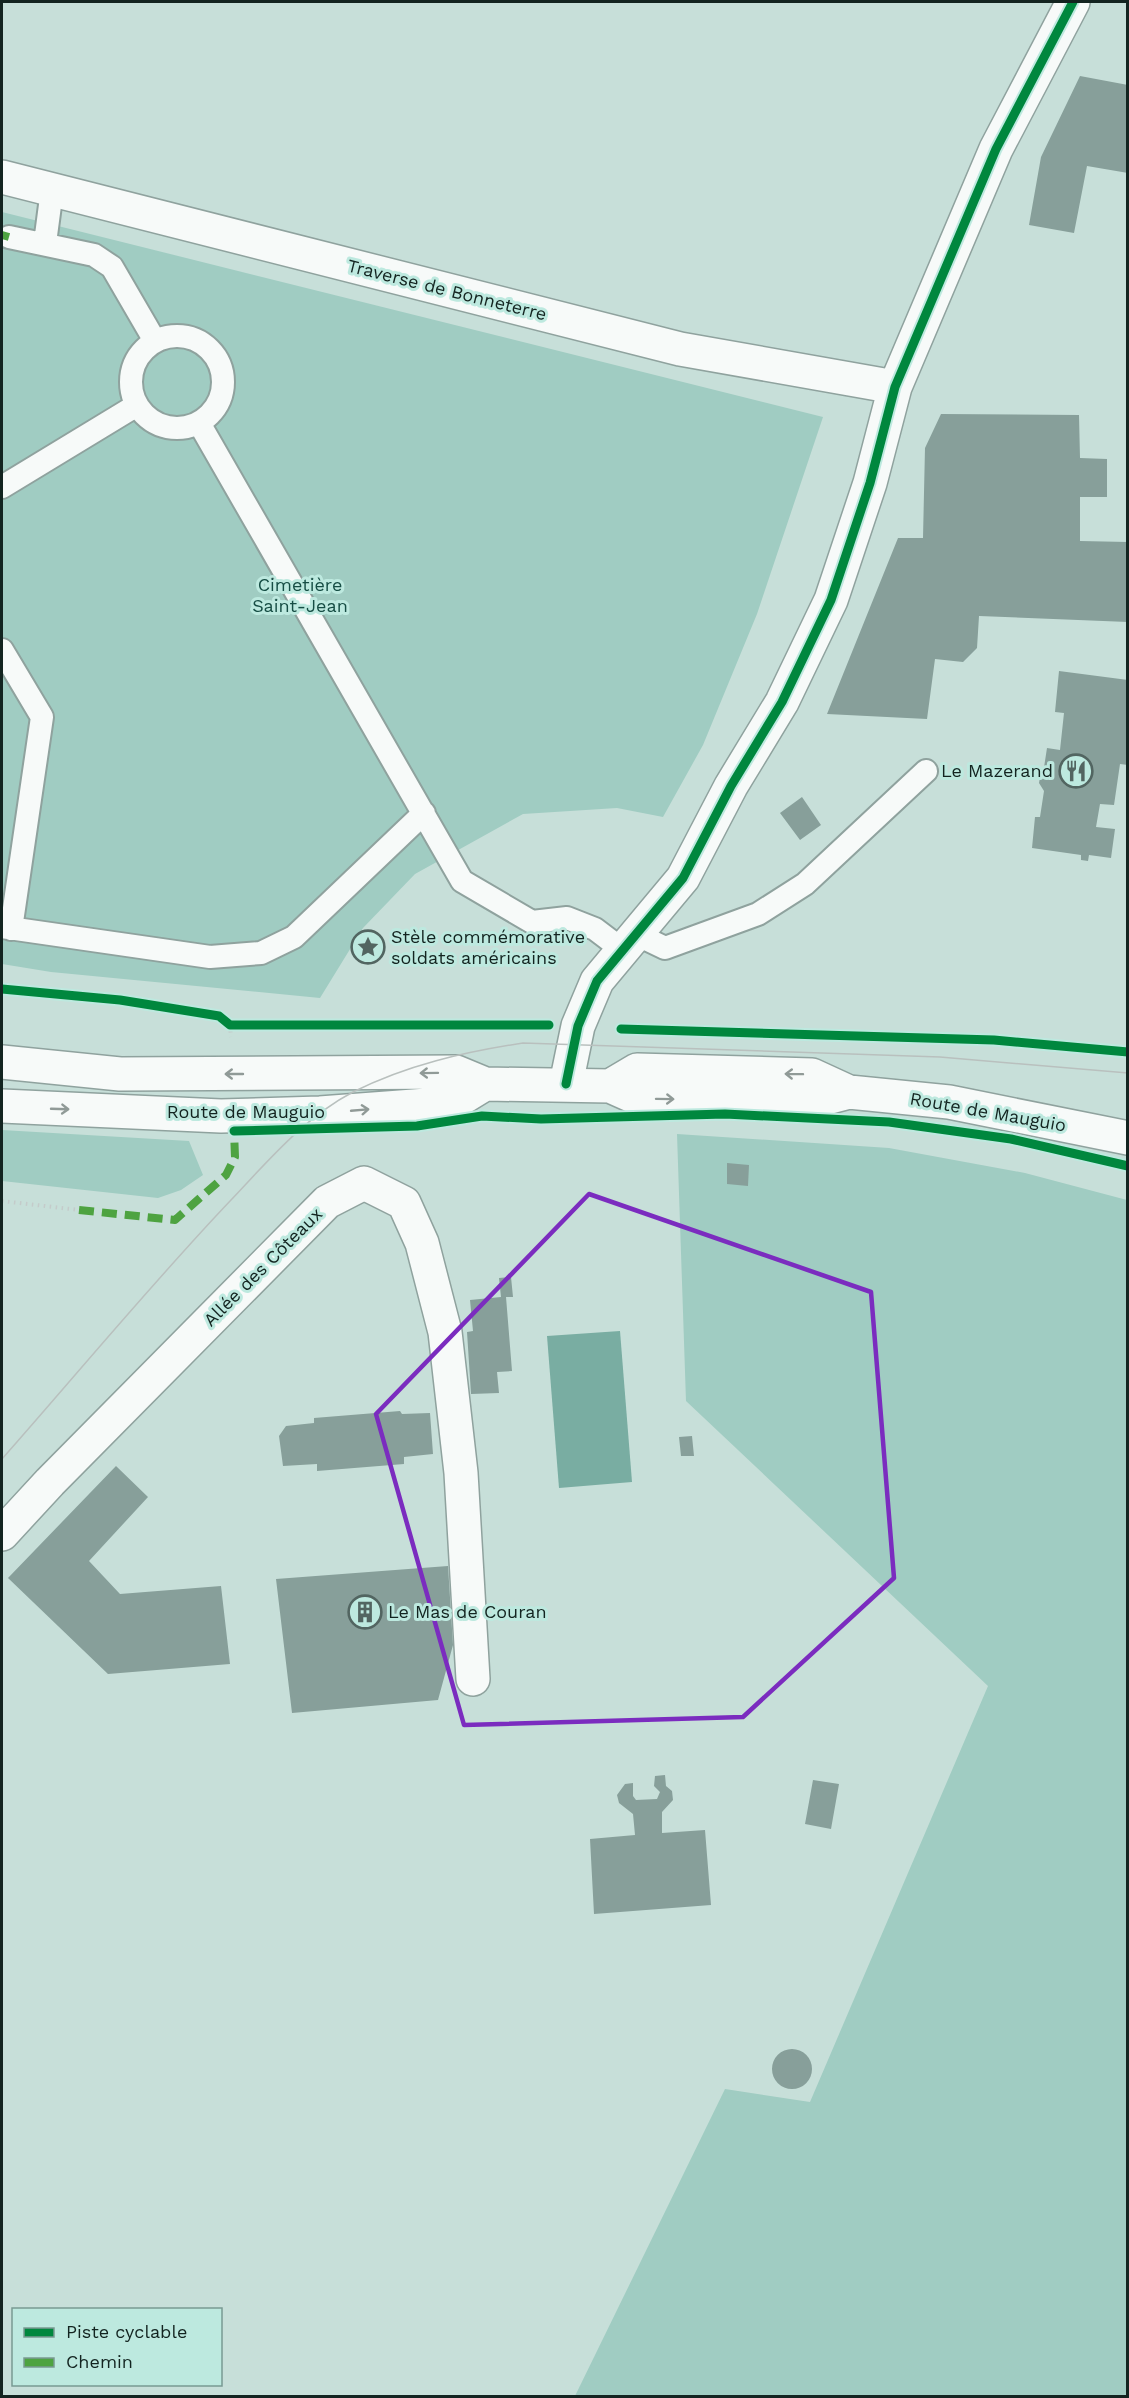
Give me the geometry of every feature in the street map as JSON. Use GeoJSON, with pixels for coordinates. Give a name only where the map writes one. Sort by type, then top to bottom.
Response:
{"type":"FeatureCollection","features":[{"type":"Feature","properties":{"kind":"street"},"geometry":{"type":"LineString","coordinates":[[555,1084],[574,1045],[578,1026],[597,981],[683,878],[731,786],[782,702],[831,600],[870,483],[895,387],[996,149],[1073,2]]}},
{"type":"Feature","properties":{"kind":"street","name":"Traverse de Bonneterre"},"geometry":{"type":"LineString","coordinates":[[2,177],[680,349],[895,387]]}},
{"type":"Feature","properties":{"kind":"street","name":"Route de Mauguio"},"geometry":{"type":"LineString","coordinates":[[2,1062],[120,1074],[456,1072],[485,1084],[610,1086],[637,1070],[812,1075],[849,1092],[949,1102],[1128,1138]]}},
{"type":"Feature","properties":{"kind":"street","name":"Route de Mauguio"},"geometry":{"type":"LineString","coordinates":[[2,1106],[220,1116],[320,1113],[454,1103],[485,1084]]}},
{"type":"Feature","properties":{"kind":"street","name":"Allée des Côteaux"},"geometry":{"type":"LineString","coordinates":[[2,1534],[50,1482],[327,1202],[364,1183],[404,1203],[422,1243],[445,1332],[461,1473],[473,1679]]}},
{"type":"Feature","properties":{"kind":"lane"},"geometry":{"type":"LineString","coordinates":[[45,243],[52,190]]}},
{"type":"Feature","properties":{"kind":"lane"},"geometry":{"type":"LineString","coordinates":[[9,237],[94,255],[112,267],[155,342]]}},
{"type":"Feature","properties":{"kind":"lane"},"geometry":{"type":"LineString","coordinates":[[170,336],[187,337],[201,343],[213,354],[221,368],[222,392],[211,414],[199,423],[185,428],[157,424],[137,405],[131,392],[130,377],[135,362],[144,350],[155,342],[170,336]]}},
{"type":"Feature","properties":{"kind":"lane"},"geometry":{"type":"LineString","coordinates":[[2,487],[137,405]]}},
{"type":"Feature","properties":{"kind":"lane"},"geometry":{"type":"LineString","coordinates":[[199,423],[462,881],[532,922],[567,918],[631,943],[665,948],[758,914],[805,884],[926,771]]}},
{"type":"Feature","properties":{"kind":"lane"},"geometry":{"type":"LineString","coordinates":[[2,650],[42,717],[6,928],[210,957],[261,953],[294,937],[424,813]]}},
{"type":"Feature","properties":{"kind":"path"},"geometry":{"type":"LineString","coordinates":[[219,1016],[234,1025]]}},
{"type":"Feature","properties":{"kind":"path"},"geometry":{"type":"LineString","coordinates":[[2,1201],[79,1210]]}},
{"type":"Feature","properties":{"kind":"highlighted area"},"geometry":{"type":"Polygon","coordinates":[[[589,1194],[871,1292],[894,1578],[743,1717],[464,1725],[376,1414],[589,1194]]]}},
{"type":"Feature","properties":{"kind":"green space","name":"Cimetière Saint-Jean"},"geometry":{"type":"Polygon","coordinates":[[[2,212],[823,417],[757,614],[703,745],[663,817],[617,808],[523,814],[415,874],[363,928],[320,998],[51,972],[2,964],[2,212]]]}},
{"type":"Feature","properties":{"kind":"green space"},"geometry":{"type":"Polygon","coordinates":[[[2,1130],[189,1141],[203,1175],[181,1190],[158,1198],[2,1181],[2,1130]]]}},
{"type":"Feature","properties":{"kind":"green space"},"geometry":{"type":"Polygon","coordinates":[[[677,1134],[889,1148],[1025,1173],[1127,1200],[1127,2396],[575,2396],[725,2089],[810,2102],[988,1686],[686,1401],[677,1134]]]}},
{"type":"Feature","properties":{"kind":"shaded area"},"geometry":{"type":"Polygon","coordinates":[[[620,1331],[632,1482],[559,1488],[547,1336],[620,1331]]]}},
{"type":"Feature","properties":{"kind":"building"},"geometry":{"type":"Polygon","coordinates":[[[1080,76],[1128,85],[1128,173],[1087,166],[1074,233],[1029,225],[1041,157],[1080,76]]]}},
{"type":"Feature","properties":{"kind":"building"},"geometry":{"type":"Polygon","coordinates":[[[941,414],[1079,415],[1080,458],[1107,459],[1107,497],[1080,497],[1080,541],[1128,542],[1128,622],[979,616],[977,648],[963,662],[935,659],[927,719],[827,714],[898,538],[923,538],[925,448],[941,414]]]}},
{"type":"Feature","properties":{"kind":"building"},"geometry":{"type":"Polygon","coordinates":[[[1059,671],[1128,680],[1128,765],[1120,764],[1114,805],[1100,804],[1096,827],[1115,829],[1111,858],[1089,855],[1088,861],[1081,860],[1081,855],[1032,848],[1035,817],[1040,817],[1044,791],[1039,783],[1041,772],[1043,774],[1047,748],[1060,750],[1064,713],[1055,712],[1059,671]]]}},
{"type":"Feature","properties":{"kind":"building"},"geometry":{"type":"Polygon","coordinates":[[[802,797],[821,825],[800,840],[780,813],[802,797]]]}},
{"type":"Feature","properties":{"kind":"building"},"geometry":{"type":"Polygon","coordinates":[[[727,1163],[749,1165],[748,1186],[727,1184],[727,1163]]]}},
{"type":"Feature","properties":{"kind":"building"},"geometry":{"type":"Polygon","coordinates":[[[511,1277],[513,1297],[506,1297],[512,1371],[497,1372],[499,1393],[471,1394],[467,1332],[473,1331],[470,1300],[501,1297],[499,1278],[511,1277]]]}},
{"type":"Feature","properties":{"kind":"building"},"geometry":{"type":"Polygon","coordinates":[[[400,1411],[402,1414],[430,1413],[433,1454],[404,1457],[404,1464],[317,1471],[317,1464],[283,1466],[279,1436],[286,1426],[314,1423],[314,1418],[400,1411]]]}},
{"type":"Feature","properties":{"kind":"building"},"geometry":{"type":"Polygon","coordinates":[[[692,1436],[694,1456],[681,1456],[679,1437],[692,1436]]]}},
{"type":"Feature","properties":{"kind":"building"},"geometry":{"type":"Polygon","coordinates":[[[116,1466],[148,1497],[89,1561],[120,1594],[221,1586],[230,1664],[108,1674],[8,1578],[116,1466]]]}},
{"type":"Feature","properties":{"kind":"building","name":"Le Mas de Couran"},"geometry":{"type":"Polygon","coordinates":[[[448,1566],[453,1645],[438,1700],[292,1713],[276,1579],[448,1566]]]}},
{"type":"Feature","properties":{"kind":"building"},"geometry":{"type":"Polygon","coordinates":[[[665,1775],[666,1786],[672,1791],[673,1800],[662,1812],[662,1833],[705,1830],[711,1905],[594,1914],[590,1839],[635,1835],[633,1814],[619,1803],[617,1795],[625,1784],[633,1783],[633,1796],[636,1800],[657,1799],[660,1792],[654,1786],[655,1776],[665,1775]]]}},
{"type":"Feature","properties":{"kind":"building"},"geometry":{"type":"Polygon","coordinates":[[[813,1780],[839,1784],[831,1829],[805,1824],[813,1780]]]}},
{"type":"Feature","properties":{"kind":"building"},"geometry":{"type":"Polygon","coordinates":[[[792,2049],[806,2055],[812,2069],[806,2083],[792,2089],[778,2083],[772,2069],[778,2055],[792,2049]]]}},
{"type":"Feature","properties":{"kind":"tram line"},"geometry":{"type":"LineString","coordinates":[[2,1459],[173,1263],[288,1141],[335,1102],[394,1074],[458,1055],[523,1043],[940,1057],[1128,1073]]}},
{"type":"Feature","properties":{"kind":"marked path"},"geometry":{"type":"LineString","coordinates":[[2,235],[9,237]]}},
{"type":"Feature","properties":{"kind":"marked path"},"geometry":{"type":"LineString","coordinates":[[79,1210],[175,1220],[226,1175],[235,1157],[234,1131]]}},
{"type":"Feature","properties":{"kind":"cycle path"},"geometry":{"type":"LineString","coordinates":[[566,1084],[578,1026],[597,981],[683,878],[731,786],[782,702],[831,600],[870,483],[895,387],[996,149],[1073,2]]}},
{"type":"Feature","properties":{"kind":"cycle path"},"geometry":{"type":"LineString","coordinates":[[2,989],[120,1000],[219,1016],[230,1025],[549,1025]]}},
{"type":"Feature","properties":{"kind":"cycle path"},"geometry":{"type":"LineString","coordinates":[[621,1029],[994,1040],[1128,1052]]}},
{"type":"Feature","properties":{"kind":"cycle path"},"geometry":{"type":"LineString","coordinates":[[234,1131],[417,1126],[482,1116],[541,1119],[725,1114],[889,1122],[1011,1139],[1128,1166]]}},
{"type":"Feature","properties":{"kind":"place","name":"Le Mazerand"},"geometry":{"type":"Point","coordinates":[1076,771]}},
{"type":"Feature","properties":{"kind":"place","name":"Stèle commémorative soldats américains"},"geometry":{"type":"Point","coordinates":[368,947]}},
{"type":"Feature","properties":{"kind":"place","name":"Le Mas de Couran"},"geometry":{"type":"Point","coordinates":[365,1612]}}]}
